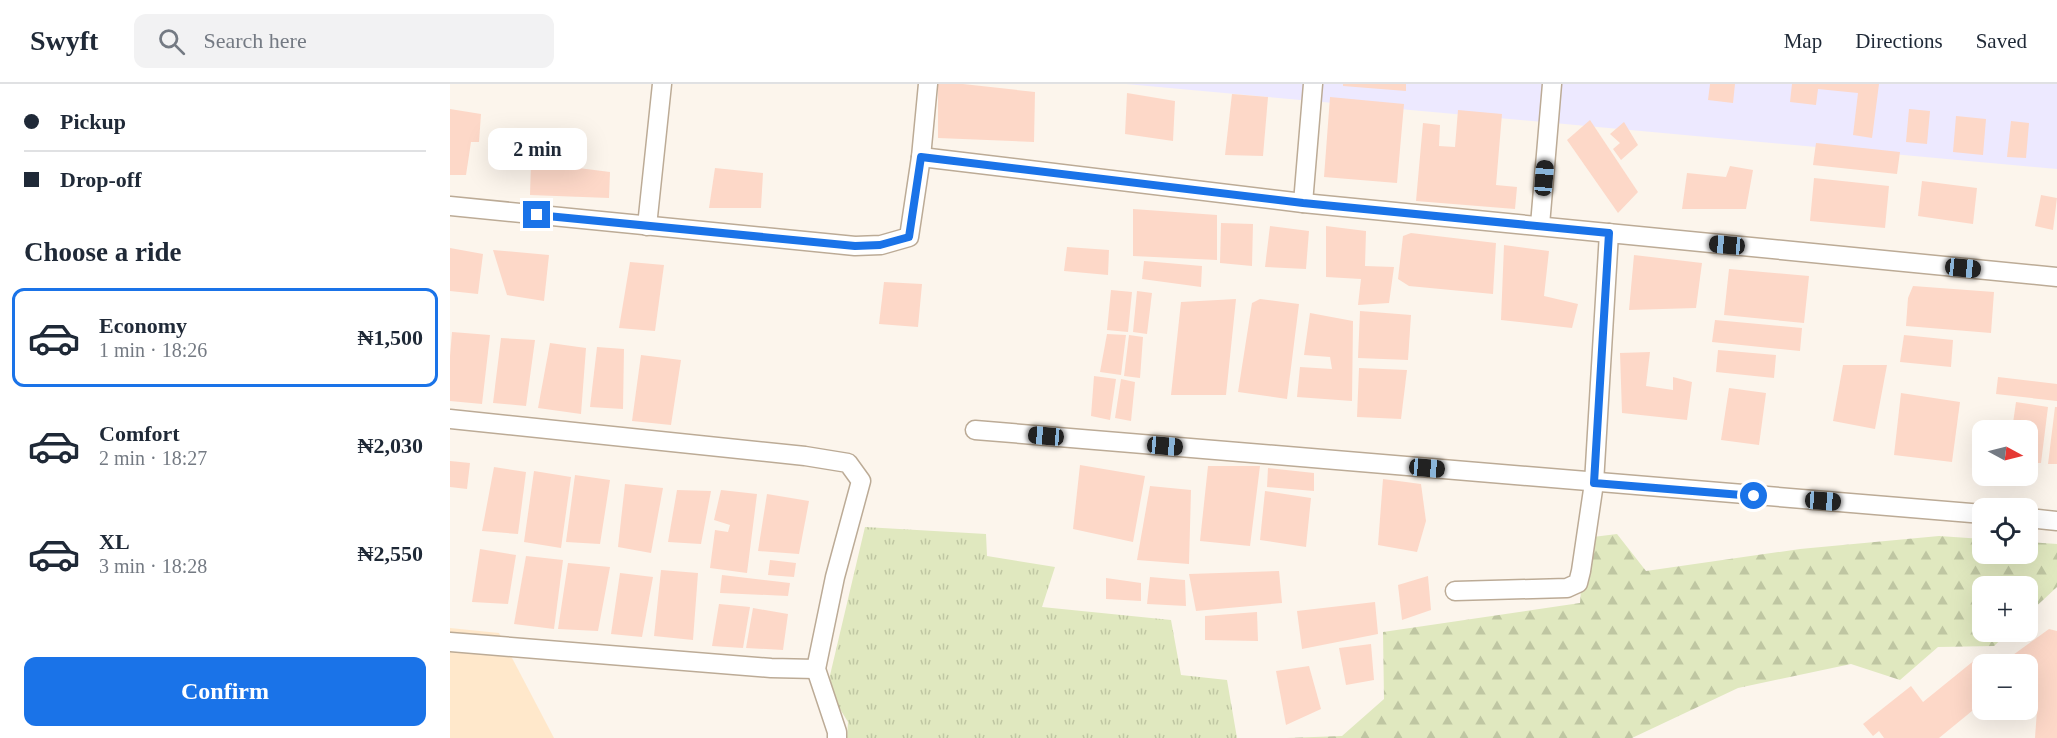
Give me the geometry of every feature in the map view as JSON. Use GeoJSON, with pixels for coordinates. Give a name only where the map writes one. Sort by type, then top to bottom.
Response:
{"type":"FeatureCollection","features":[{"type":"Feature","properties":{"kind":"street"},"geometry":{"type":"LineString","coordinates":[[647,225],[662,84]]}},
{"type":"Feature","properties":{"kind":"street"},"geometry":{"type":"LineString","coordinates":[[450,206],[855,246],[880,245],[909,237],[921,157],[928,84]]}},
{"type":"Feature","properties":{"kind":"street"},"geometry":{"type":"LineString","coordinates":[[1303,203],[1313,84]]}},
{"type":"Feature","properties":{"kind":"street"},"geometry":{"type":"LineString","coordinates":[[1540,225],[1552,84]]}},
{"type":"Feature","properties":{"kind":"street"},"geometry":{"type":"LineString","coordinates":[[921,157],[1303,203],[2057,277]]}},
{"type":"Feature","properties":{"kind":"street"},"geometry":{"type":"LineString","coordinates":[[1455,591],[1567,588],[1578,583],[1594,483],[1609,233]]}},
{"type":"Feature","properties":{"kind":"street"},"geometry":{"type":"LineString","coordinates":[[450,419],[805,456],[848,464],[861,481],[835,577],[816,669],[837,738]]}},
{"type":"Feature","properties":{"kind":"street"},"geometry":{"type":"LineString","coordinates":[[975,430],[1972,513]]}},
{"type":"Feature","properties":{"kind":"street"},"geometry":{"type":"LineString","coordinates":[[2038,519],[2057,520]]}},
{"type":"Feature","properties":{"kind":"street"},"geometry":{"type":"LineString","coordinates":[[450,642],[771,668],[816,669]]}},
{"type":"Feature","properties":{"kind":"shaded area"},"geometry":{"type":"Polygon","coordinates":[[[1126,84],[2057,84],[2057,169],[1268,97],[1126,84]]]}},
{"type":"Feature","properties":{"kind":"shaded area"},"geometry":{"type":"Polygon","coordinates":[[[450,628],[499,633],[554,738],[450,738],[450,628]]]}},
{"type":"Feature","properties":{"kind":"green space"},"geometry":{"type":"Polygon","coordinates":[[[865,527],[986,534],[987,556],[1055,567],[1042,607],[1171,620],[1181,675],[1227,680],[1237,738],[847,738],[848,722],[827,688],[865,527]]]}},
{"type":"Feature","properties":{"kind":"green space"},"geometry":{"type":"Polygon","coordinates":[[[1617,534],[1646,571],[1800,549],[1939,536],[1972,538],[1972,564],[2038,564],[2038,543],[2057,544],[2057,587],[2038,605],[2038,576],[1972,576],[1972,642],[1998,642],[1994,646],[1938,647],[1900,680],[1851,664],[1738,688],[1632,738],[1286,738],[1342,736],[1384,699],[1383,632],[1580,603],[1585,538],[1617,534]]]}},
{"type":"Feature","properties":{"kind":"building"},"geometry":{"type":"Polygon","coordinates":[[[938,84],[963,84],[1035,92],[1034,142],[938,138],[938,84]]]}},
{"type":"Feature","properties":{"kind":"building"},"geometry":{"type":"Polygon","coordinates":[[[1343,84],[1406,84],[1406,91],[1343,86],[1343,84]]]}},
{"type":"Feature","properties":{"kind":"building"},"geometry":{"type":"Polygon","coordinates":[[[1710,84],[1735,84],[1733,103],[1708,100],[1710,84]]]}},
{"type":"Feature","properties":{"kind":"building"},"geometry":{"type":"Polygon","coordinates":[[[1792,84],[1879,84],[1872,138],[1853,135],[1858,93],[1818,89],[1816,105],[1790,102],[1792,84]]]}},
{"type":"Feature","properties":{"kind":"building"},"geometry":{"type":"Polygon","coordinates":[[[1127,93],[1175,101],[1173,141],[1125,134],[1127,93]]]}},
{"type":"Feature","properties":{"kind":"building"},"geometry":{"type":"Polygon","coordinates":[[[1232,94],[1268,97],[1263,156],[1225,155],[1232,94]]]}},
{"type":"Feature","properties":{"kind":"building"},"geometry":{"type":"Polygon","coordinates":[[[1330,97],[1404,104],[1397,183],[1324,177],[1330,97]]]}},
{"type":"Feature","properties":{"kind":"building"},"geometry":{"type":"Polygon","coordinates":[[[450,109],[481,114],[479,142],[471,142],[466,175],[450,175],[450,109]]]}},
{"type":"Feature","properties":{"kind":"building"},"geometry":{"type":"Polygon","coordinates":[[[1909,109],[1930,111],[1927,144],[1906,142],[1909,109]]]}},
{"type":"Feature","properties":{"kind":"building"},"geometry":{"type":"Polygon","coordinates":[[[1458,110],[1502,114],[1496,185],[1517,187],[1515,209],[1416,201],[1423,123],[1440,125],[1439,146],[1455,147],[1458,110]]]}},
{"type":"Feature","properties":{"kind":"building"},"geometry":{"type":"Polygon","coordinates":[[[1956,116],[1986,119],[1983,155],[1953,152],[1956,116]]]}},
{"type":"Feature","properties":{"kind":"building"},"geometry":{"type":"Polygon","coordinates":[[[1590,120],[1638,192],[1618,213],[1567,140],[1590,120]]]}},
{"type":"Feature","properties":{"kind":"building"},"geometry":{"type":"Polygon","coordinates":[[[2011,121],[2029,123],[2026,158],[2007,157],[2011,121]]]}},
{"type":"Feature","properties":{"kind":"building"},"geometry":{"type":"Polygon","coordinates":[[[1624,122],[1638,145],[1621,160],[1613,149],[1620,143],[1610,134],[1624,122]]]}},
{"type":"Feature","properties":{"kind":"building"},"geometry":{"type":"Polygon","coordinates":[[[1816,143],[1900,152],[1897,174],[1813,165],[1816,143]]]}},
{"type":"Feature","properties":{"kind":"building"},"geometry":{"type":"Polygon","coordinates":[[[531,162],[610,172],[609,198],[530,195],[531,162]]]}},
{"type":"Feature","properties":{"kind":"building"},"geometry":{"type":"Polygon","coordinates":[[[1730,166],[1753,170],[1746,209],[1682,209],[1687,173],[1726,177],[1730,166]]]}},
{"type":"Feature","properties":{"kind":"building"},"geometry":{"type":"Polygon","coordinates":[[[715,168],[763,173],[761,208],[709,208],[715,168]]]}},
{"type":"Feature","properties":{"kind":"building"},"geometry":{"type":"Polygon","coordinates":[[[1814,178],[1889,186],[1885,228],[1810,221],[1814,178]]]}},
{"type":"Feature","properties":{"kind":"building"},"geometry":{"type":"Polygon","coordinates":[[[1922,181],[1977,188],[1973,224],[1918,216],[1922,181]]]}},
{"type":"Feature","properties":{"kind":"building"},"geometry":{"type":"Polygon","coordinates":[[[2041,195],[2057,198],[2053,230],[2035,226],[2041,195]]]}},
{"type":"Feature","properties":{"kind":"building"},"geometry":{"type":"Polygon","coordinates":[[[1133,209],[1217,215],[1217,260],[1133,256],[1133,209]]]}},
{"type":"Feature","properties":{"kind":"building"},"geometry":{"type":"Polygon","coordinates":[[[1221,223],[1253,224],[1252,266],[1220,263],[1221,223]]]}},
{"type":"Feature","properties":{"kind":"building"},"geometry":{"type":"Polygon","coordinates":[[[1270,226],[1309,231],[1306,269],[1265,267],[1270,226]]]}},
{"type":"Feature","properties":{"kind":"building"},"geometry":{"type":"Polygon","coordinates":[[[1326,226],[1366,231],[1365,266],[1394,267],[1389,303],[1358,305],[1361,279],[1326,277],[1326,226]]]}},
{"type":"Feature","properties":{"kind":"building"},"geometry":{"type":"Polygon","coordinates":[[[1411,233],[1496,243],[1493,294],[1409,286],[1398,279],[1403,236],[1411,233]]]}},
{"type":"Feature","properties":{"kind":"building"},"geometry":{"type":"Polygon","coordinates":[[[1504,245],[1549,251],[1544,296],[1578,304],[1572,328],[1501,320],[1504,245]]]}},
{"type":"Feature","properties":{"kind":"building"},"geometry":{"type":"Polygon","coordinates":[[[1067,247],[1109,250],[1108,275],[1064,271],[1067,247]]]}},
{"type":"Feature","properties":{"kind":"building"},"geometry":{"type":"Polygon","coordinates":[[[450,248],[483,254],[478,294],[450,291],[450,248]]]}},
{"type":"Feature","properties":{"kind":"building"},"geometry":{"type":"Polygon","coordinates":[[[493,250],[549,255],[544,301],[507,295],[493,250]]]}},
{"type":"Feature","properties":{"kind":"building"},"geometry":{"type":"Polygon","coordinates":[[[1634,255],[1702,263],[1696,308],[1629,310],[1634,255]]]}},
{"type":"Feature","properties":{"kind":"building"},"geometry":{"type":"Polygon","coordinates":[[[1144,261],[1202,266],[1201,287],[1142,279],[1144,261]]]}},
{"type":"Feature","properties":{"kind":"building"},"geometry":{"type":"Polygon","coordinates":[[[630,262],[664,265],[655,331],[619,328],[630,262]]]}},
{"type":"Feature","properties":{"kind":"building"},"geometry":{"type":"Polygon","coordinates":[[[1729,269],[1809,276],[1804,323],[1724,315],[1729,269]]]}},
{"type":"Feature","properties":{"kind":"building"},"geometry":{"type":"Polygon","coordinates":[[[884,282],[922,284],[918,327],[879,324],[884,282]]]}},
{"type":"Feature","properties":{"kind":"building"},"geometry":{"type":"Polygon","coordinates":[[[1913,286],[1994,292],[1991,333],[1906,326],[1908,298],[1913,286]]]}},
{"type":"Feature","properties":{"kind":"building"},"geometry":{"type":"Polygon","coordinates":[[[1111,290],[1132,292],[1128,332],[1107,330],[1111,290]]]}},
{"type":"Feature","properties":{"kind":"building"},"geometry":{"type":"Polygon","coordinates":[[[1137,291],[1152,293],[1147,334],[1133,332],[1137,291]]]}},
{"type":"Feature","properties":{"kind":"building"},"geometry":{"type":"Polygon","coordinates":[[[1236,299],[1226,395],[1171,395],[1181,302],[1236,299]]]}},
{"type":"Feature","properties":{"kind":"building"},"geometry":{"type":"Polygon","coordinates":[[[1260,299],[1299,304],[1287,399],[1238,392],[1252,303],[1260,299]]]}},
{"type":"Feature","properties":{"kind":"building"},"geometry":{"type":"Polygon","coordinates":[[[1360,311],[1411,315],[1408,360],[1358,358],[1360,311]]]}},
{"type":"Feature","properties":{"kind":"building"},"geometry":{"type":"Polygon","coordinates":[[[1310,313],[1353,321],[1352,401],[1297,397],[1300,367],[1332,369],[1330,357],[1304,355],[1310,313]]]}},
{"type":"Feature","properties":{"kind":"building"},"geometry":{"type":"Polygon","coordinates":[[[1715,320],[1802,328],[1800,351],[1712,342],[1715,320]]]}},
{"type":"Feature","properties":{"kind":"building"},"geometry":{"type":"Polygon","coordinates":[[[452,332],[490,335],[482,404],[450,401],[452,332]]]}},
{"type":"Feature","properties":{"kind":"building"},"geometry":{"type":"Polygon","coordinates":[[[1107,334],[1126,335],[1121,375],[1100,372],[1107,334]]]}},
{"type":"Feature","properties":{"kind":"building"},"geometry":{"type":"Polygon","coordinates":[[[1129,335],[1143,337],[1140,378],[1124,376],[1129,335]]]}},
{"type":"Feature","properties":{"kind":"building"},"geometry":{"type":"Polygon","coordinates":[[[1904,335],[1953,340],[1951,367],[1900,362],[1904,335]]]}},
{"type":"Feature","properties":{"kind":"building"},"geometry":{"type":"Polygon","coordinates":[[[501,338],[535,340],[526,406],[493,403],[501,338]]]}},
{"type":"Feature","properties":{"kind":"building"},"geometry":{"type":"Polygon","coordinates":[[[550,343],[586,348],[581,414],[538,408],[550,343]]]}},
{"type":"Feature","properties":{"kind":"building"},"geometry":{"type":"Polygon","coordinates":[[[597,347],[624,349],[623,409],[590,407],[597,347]]]}},
{"type":"Feature","properties":{"kind":"building"},"geometry":{"type":"Polygon","coordinates":[[[1718,350],[1776,355],[1774,378],[1716,372],[1718,350]]]}},
{"type":"Feature","properties":{"kind":"building"},"geometry":{"type":"Polygon","coordinates":[[[1650,352],[1646,386],[1673,390],[1673,377],[1692,382],[1687,420],[1622,413],[1620,353],[1650,352]]]}},
{"type":"Feature","properties":{"kind":"building"},"geometry":{"type":"Polygon","coordinates":[[[641,355],[681,360],[671,425],[632,421],[641,355]]]}},
{"type":"Feature","properties":{"kind":"building"},"geometry":{"type":"Polygon","coordinates":[[[1843,365],[1887,365],[1875,429],[1833,421],[1843,365]]]}},
{"type":"Feature","properties":{"kind":"building"},"geometry":{"type":"Polygon","coordinates":[[[1359,368],[1407,370],[1401,419],[1357,417],[1359,368]]]}},
{"type":"Feature","properties":{"kind":"building"},"geometry":{"type":"Polygon","coordinates":[[[1094,376],[1116,379],[1110,420],[1091,416],[1094,376]]]}},
{"type":"Feature","properties":{"kind":"building"},"geometry":{"type":"Polygon","coordinates":[[[1998,377],[2057,384],[2057,401],[1996,394],[1998,377]]]}},
{"type":"Feature","properties":{"kind":"building"},"geometry":{"type":"Polygon","coordinates":[[[1121,379],[1135,382],[1131,421],[1115,418],[1121,379]]]}},
{"type":"Feature","properties":{"kind":"building"},"geometry":{"type":"Polygon","coordinates":[[[1729,388],[1766,393],[1759,445],[1721,440],[1729,388]]]}},
{"type":"Feature","properties":{"kind":"building"},"geometry":{"type":"Polygon","coordinates":[[[1901,393],[1960,402],[1952,462],[1894,455],[1901,393]]]}},
{"type":"Feature","properties":{"kind":"building"},"geometry":{"type":"Polygon","coordinates":[[[2016,402],[2048,407],[2041,463],[2038,463],[2038,420],[2013,420],[2016,402]]]}},
{"type":"Feature","properties":{"kind":"building"},"geometry":{"type":"Polygon","coordinates":[[[2055,407],[2057,407],[2057,464],[2048,464],[2055,407]]]}},
{"type":"Feature","properties":{"kind":"building"},"geometry":{"type":"Polygon","coordinates":[[[450,461],[470,463],[467,489],[450,487],[450,461]]]}},
{"type":"Feature","properties":{"kind":"building"},"geometry":{"type":"Polygon","coordinates":[[[1080,465],[1145,476],[1133,542],[1073,529],[1080,465]]]}},
{"type":"Feature","properties":{"kind":"building"},"geometry":{"type":"Polygon","coordinates":[[[1208,466],[1260,466],[1250,546],[1200,541],[1208,466]]]}},
{"type":"Feature","properties":{"kind":"building"},"geometry":{"type":"Polygon","coordinates":[[[494,467],[526,472],[518,534],[482,531],[494,467]]]}},
{"type":"Feature","properties":{"kind":"building"},"geometry":{"type":"Polygon","coordinates":[[[1268,468],[1314,473],[1314,491],[1267,487],[1268,468]]]}},
{"type":"Feature","properties":{"kind":"building"},"geometry":{"type":"Polygon","coordinates":[[[534,471],[571,477],[561,548],[524,542],[534,471]]]}},
{"type":"Feature","properties":{"kind":"building"},"geometry":{"type":"Polygon","coordinates":[[[575,475],[610,480],[600,544],[566,542],[575,475]]]}},
{"type":"Feature","properties":{"kind":"building"},"geometry":{"type":"Polygon","coordinates":[[[1383,479],[1421,484],[1426,521],[1417,552],[1378,545],[1383,479]]]}},
{"type":"Feature","properties":{"kind":"building"},"geometry":{"type":"Polygon","coordinates":[[[625,484],[663,488],[651,553],[618,547],[625,484]]]}},
{"type":"Feature","properties":{"kind":"building"},"geometry":{"type":"Polygon","coordinates":[[[1150,486],[1191,490],[1189,564],[1137,560],[1150,486]]]}},
{"type":"Feature","properties":{"kind":"building"},"geometry":{"type":"Polygon","coordinates":[[[677,490],[711,491],[701,544],[668,542],[677,490]]]}},
{"type":"Feature","properties":{"kind":"building"},"geometry":{"type":"Polygon","coordinates":[[[721,490],[757,494],[747,573],[710,568],[715,530],[728,532],[730,525],[714,520],[721,490]]]}},
{"type":"Feature","properties":{"kind":"building"},"geometry":{"type":"Polygon","coordinates":[[[1265,491],[1311,498],[1306,547],[1260,540],[1265,491]]]}},
{"type":"Feature","properties":{"kind":"building"},"geometry":{"type":"Polygon","coordinates":[[[767,494],[809,501],[799,554],[758,551],[767,494]]]}},
{"type":"Feature","properties":{"kind":"building"},"geometry":{"type":"Polygon","coordinates":[[[480,549],[516,555],[508,604],[472,602],[480,549]]]}},
{"type":"Feature","properties":{"kind":"building"},"geometry":{"type":"Polygon","coordinates":[[[526,556],[563,560],[554,629],[514,624],[526,556]]]}},
{"type":"Feature","properties":{"kind":"building"},"geometry":{"type":"Polygon","coordinates":[[[770,560],[796,563],[794,577],[768,575],[770,560]]]}},
{"type":"Feature","properties":{"kind":"building"},"geometry":{"type":"Polygon","coordinates":[[[568,563],[610,567],[598,631],[558,629],[568,563]]]}},
{"type":"Feature","properties":{"kind":"building"},"geometry":{"type":"Polygon","coordinates":[[[661,570],[698,573],[693,640],[654,636],[661,570]]]}},
{"type":"Feature","properties":{"kind":"building"},"geometry":{"type":"Polygon","coordinates":[[[1279,571],[1282,603],[1196,611],[1189,574],[1279,571]]]}},
{"type":"Feature","properties":{"kind":"building"},"geometry":{"type":"Polygon","coordinates":[[[620,573],[653,577],[642,637],[611,634],[620,573]]]}},
{"type":"Feature","properties":{"kind":"building"},"geometry":{"type":"Polygon","coordinates":[[[722,575],[790,583],[788,596],[720,593],[722,575]]]}},
{"type":"Feature","properties":{"kind":"building"},"geometry":{"type":"Polygon","coordinates":[[[1428,576],[1431,610],[1402,620],[1398,585],[1428,576]]]}},
{"type":"Feature","properties":{"kind":"building"},"geometry":{"type":"Polygon","coordinates":[[[1150,577],[1185,580],[1186,606],[1147,604],[1150,577]]]}},
{"type":"Feature","properties":{"kind":"building"},"geometry":{"type":"Polygon","coordinates":[[[1106,578],[1141,583],[1141,601],[1106,599],[1106,578]]]}},
{"type":"Feature","properties":{"kind":"building"},"geometry":{"type":"Polygon","coordinates":[[[1375,602],[1378,634],[1302,649],[1297,611],[1375,602]]]}},
{"type":"Feature","properties":{"kind":"building"},"geometry":{"type":"Polygon","coordinates":[[[719,604],[750,607],[743,648],[712,646],[719,604]]]}},
{"type":"Feature","properties":{"kind":"building"},"geometry":{"type":"Polygon","coordinates":[[[753,608],[788,614],[783,650],[746,648],[753,608]]]}},
{"type":"Feature","properties":{"kind":"building"},"geometry":{"type":"Polygon","coordinates":[[[1257,612],[1258,641],[1205,640],[1205,616],[1257,612]]]}},
{"type":"Feature","properties":{"kind":"building"},"geometry":{"type":"Polygon","coordinates":[[[2049,629],[2057,631],[2057,738],[2035,738],[2038,720],[2038,654],[2014,654],[2031,642],[2038,642],[2038,637],[2049,629]]]}},
{"type":"Feature","properties":{"kind":"building"},"geometry":{"type":"Polygon","coordinates":[[[1371,644],[1374,680],[1346,685],[1339,648],[1371,644]]]}},
{"type":"Feature","properties":{"kind":"building"},"geometry":{"type":"Polygon","coordinates":[[[1972,662],[1972,711],[1939,738],[1884,738],[1879,731],[1873,736],[1863,724],[1911,686],[1923,702],[1972,662]]]}},
{"type":"Feature","properties":{"kind":"building"},"geometry":{"type":"Polygon","coordinates":[[[1309,666],[1321,709],[1286,725],[1276,671],[1309,666]]]}},
{"type":"Feature","properties":{"kind":"route"},"geometry":{"type":"LineString","coordinates":[[537,215],[855,246],[880,245],[909,237],[921,157],[1303,203],[1609,233],[1594,483],[1754,496]]}}]}
